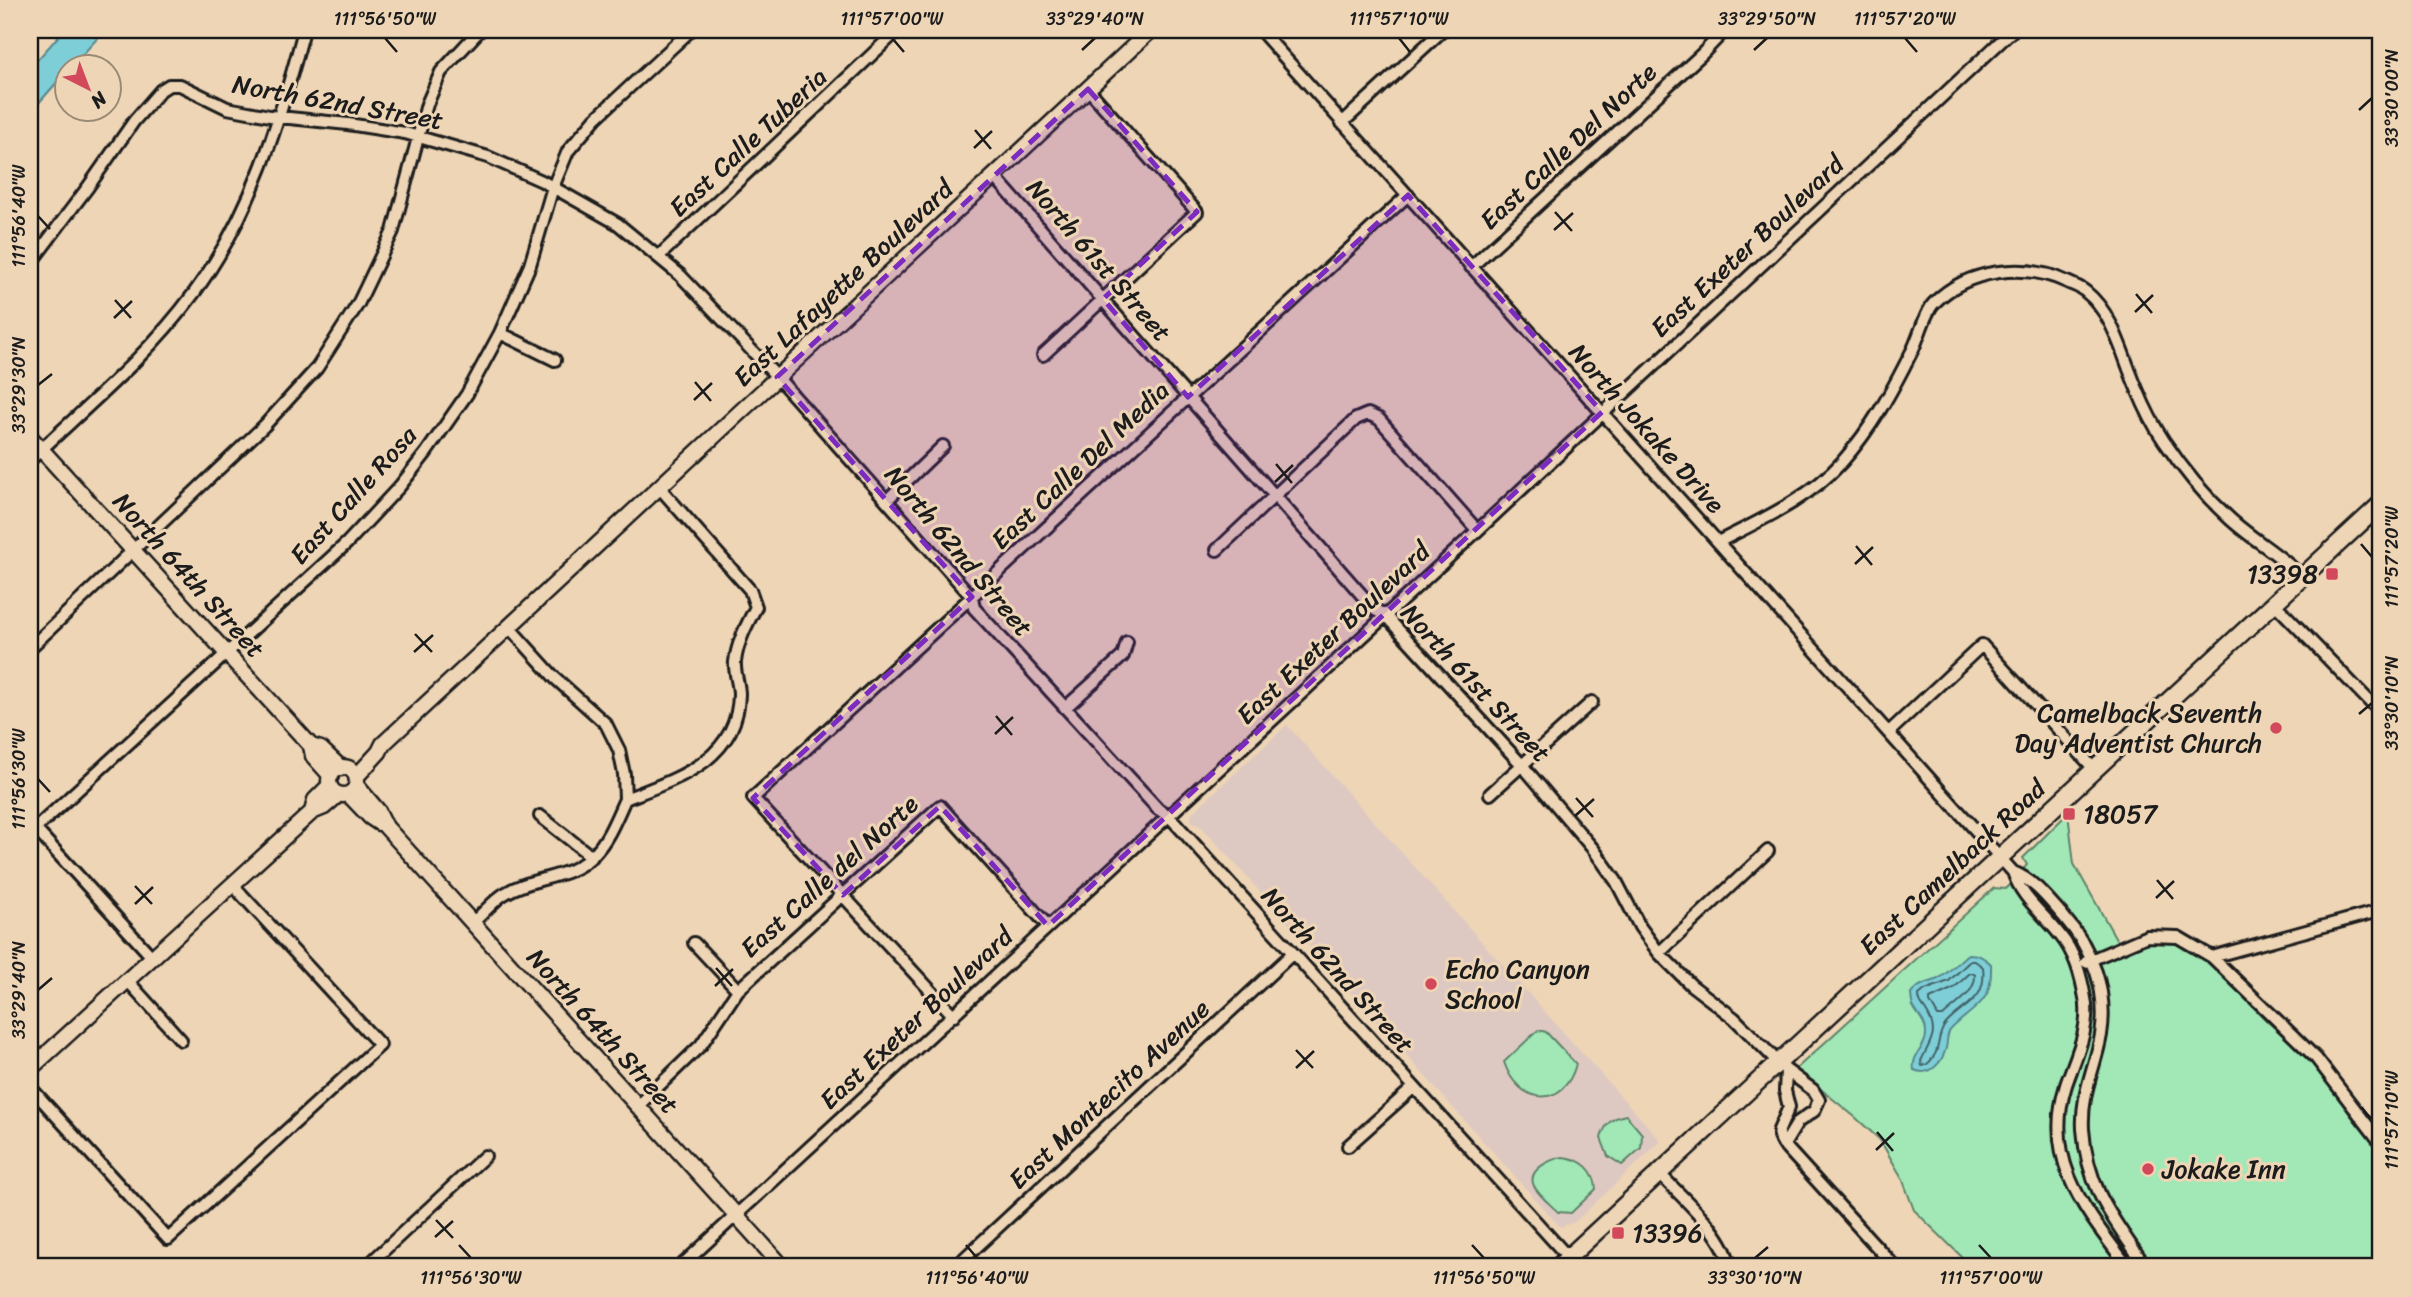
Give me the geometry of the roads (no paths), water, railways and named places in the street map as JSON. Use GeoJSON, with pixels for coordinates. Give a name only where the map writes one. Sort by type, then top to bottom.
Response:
{"type":"FeatureCollection","features":[{"type":"Feature","properties":{"kind":"main road","name":"East Camelback Road"},"geometry":{"type":"LineString","coordinates":[[1568,1264],[1659,1172],[1782,1066],[1999,856],[2381,504]]}},
{"type":"Feature","properties":{"kind":"street"},"geometry":{"type":"LineString","coordinates":[[30,460],[140,356],[193,293],[229,239],[255,185],[280,117],[304,30]]}},
{"type":"Feature","properties":{"kind":"street"},"geometry":{"type":"LineString","coordinates":[[30,648],[264,426],[317,368],[358,304],[393,231],[426,104],[441,72],[480,30]]}},
{"type":"Feature","properties":{"kind":"street","name":"East Calle Rosa"},"geometry":{"type":"LineString","coordinates":[[32,826],[228,654],[348,543],[400,486],[467,394],[500,333],[530,265],[553,187],[568,151],[596,118],[691,30]]}},
{"type":"Feature","properties":{"kind":"street","name":"East Calle Tuberia"},"geometry":{"type":"LineString","coordinates":[[659,256],[898,30]]}},
{"type":"Feature","properties":{"kind":"street","name":"East Lafayette Boulevard"},"geometry":{"type":"LineString","coordinates":[[33,1059],[127,980],[312,812],[324,807],[343,781],[379,752],[383,744],[508,626],[1151,30]]}},
{"type":"Feature","properties":{"kind":"street","name":"North Jokake Drive"},"geometry":{"type":"LineString","coordinates":[[1259,30],[2013,872]]}},
{"type":"Feature","properties":{"kind":"street"},"geometry":{"type":"LineString","coordinates":[[1342,123],[1443,30]]}},
{"type":"Feature","properties":{"kind":"street","name":"East Calle Del Norte"},"geometry":{"type":"LineString","coordinates":[[1471,267],[1726,30]]}},
{"type":"Feature","properties":{"kind":"street","name":"East Exeter Boulevard"},"geometry":{"type":"LineString","coordinates":[[680,1267],[1478,530],[2013,30]]}},
{"type":"Feature","properties":{"kind":"street","name":"North 62nd Street"},"geometry":{"type":"LineString","coordinates":[[30,264],[134,121],[161,90],[169,85],[180,85],[227,108],[348,124],[419,137],[488,157],[553,187],[618,224],[659,256],[701,295],[777,377],[972,597],[974,608],[1158,809],[1169,816],[1568,1264]]}},
{"type":"Feature","properties":{"kind":"street"},"geometry":{"type":"LineString","coordinates":[[1042,355],[1197,212],[1088,89]]}},
{"type":"Feature","properties":{"kind":"street","name":"North 61st Street"},"geometry":{"type":"LineString","coordinates":[[995,177],[1375,610],[1385,615],[1521,765],[1600,858],[1616,881],[1640,926],[1675,971],[1734,1018],[1782,1066],[1813,1090],[1819,1100],[1814,1111],[1804,1117]]}},
{"type":"Feature","properties":{"kind":"street","name":"East Calle Del Media"},"geometry":{"type":"LineString","coordinates":[[843,895],[753,798],[1408,195]]}},
{"type":"Feature","properties":{"kind":"street"},"geometry":{"type":"LineString","coordinates":[[1718,541],[1768,517],[1806,493],[1840,464],[1878,416],[1933,304],[1964,283],[2000,271],[2034,272],[2054,276],[2086,291],[2110,321],[2137,390],[2162,439],[2197,484],[2230,519],[2285,559],[2302,577]]}},
{"type":"Feature","properties":{"kind":"street"},"geometry":{"type":"LineString","coordinates":[[500,333],[555,360]]}},
{"type":"Feature","properties":{"kind":"street"},"geometry":{"type":"LineString","coordinates":[[1217,550],[1356,419],[1368,414],[1379,419],[1478,530]]}},
{"type":"Feature","properties":{"kind":"street","name":"North 64th Street"},"geometry":{"type":"LineString","coordinates":[[30,437],[311,746],[313,756],[378,811],[386,827],[783,1267]]}},
{"type":"Feature","properties":{"kind":"street"},"geometry":{"type":"LineString","coordinates":[[887,500],[943,446]]}},
{"type":"Feature","properties":{"kind":"street"},"geometry":{"type":"LineString","coordinates":[[625,799],[671,782],[705,761],[726,741],[735,721],[739,694],[735,663],[743,632],[756,607],[750,590],[659,487]]}},
{"type":"Feature","properties":{"kind":"street"},"geometry":{"type":"LineString","coordinates":[[2274,603],[2371,703],[2381,708]]}},
{"type":"Feature","properties":{"kind":"street"},"geometry":{"type":"LineString","coordinates":[[472,923],[505,893],[568,873],[592,857],[606,839],[625,799],[619,750],[606,724],[555,678],[508,626]]}},
{"type":"Feature","properties":{"kind":"street"},"geometry":{"type":"LineString","coordinates":[[1065,708],[1123,656],[1128,642]]}},
{"type":"Feature","properties":{"kind":"street"},"geometry":{"type":"LineString","coordinates":[[1889,732],[1982,645],[2095,769]]}},
{"type":"Feature","properties":{"kind":"street"},"geometry":{"type":"LineString","coordinates":[[1490,794],[1592,702]]}},
{"type":"Feature","properties":{"kind":"street","name":"East Calle del Norte"},"geometry":{"type":"LineString","coordinates":[[638,1105],[701,1045],[738,990],[940,806],[1048,926]]}},
{"type":"Feature","properties":{"kind":"street"},"geometry":{"type":"LineString","coordinates":[[540,816],[592,857]]}},
{"type":"Feature","properties":{"kind":"street"},"geometry":{"type":"LineString","coordinates":[[32,826],[152,957]]}},
{"type":"Feature","properties":{"kind":"street"},"geometry":{"type":"LineString","coordinates":[[1659,953],[1768,851]]}},
{"type":"Feature","properties":{"kind":"street"},"geometry":{"type":"LineString","coordinates":[[2013,872],[2030,879],[2074,928],[2092,959],[2103,1001],[2101,1036],[2083,1102],[2087,1160],[2096,1190],[2108,1213],[2146,1267]]}},
{"type":"Feature","properties":{"kind":"street"},"geometry":{"type":"LineString","coordinates":[[2013,872],[2019,889],[2061,936],[2077,965],[2086,1002],[2084,1033],[2065,1088],[2059,1129],[2067,1175],[2078,1198],[2128,1267]]}},
{"type":"Feature","properties":{"kind":"street"},"geometry":{"type":"LineString","coordinates":[[30,1087],[168,1239],[380,1045],[232,884]]}},
{"type":"Feature","properties":{"kind":"street"},"geometry":{"type":"LineString","coordinates":[[843,895],[954,1016]]}},
{"type":"Feature","properties":{"kind":"street"},"geometry":{"type":"LineString","coordinates":[[2212,957],[2375,912],[2381,903]]}},
{"type":"Feature","properties":{"kind":"street"},"geometry":{"type":"LineString","coordinates":[[2077,965],[2147,936],[2178,937],[2212,957],[2316,1058],[2381,1143]]}},
{"type":"Feature","properties":{"kind":"street"},"geometry":{"type":"LineString","coordinates":[[694,943],[738,990]]}},
{"type":"Feature","properties":{"kind":"street","name":"East Montecito Avenue"},"geometry":{"type":"LineString","coordinates":[[956,1267],[1293,953]]}},
{"type":"Feature","properties":{"kind":"street"},"geometry":{"type":"LineString","coordinates":[[127,980],[181,1040]]}},
{"type":"Feature","properties":{"kind":"street"},"geometry":{"type":"LineString","coordinates":[[1782,1066],[1789,1107],[1793,1115],[1804,1117]]}},
{"type":"Feature","properties":{"kind":"street"},"geometry":{"type":"LineString","coordinates":[[1348,1146],[1413,1088]]}},
{"type":"Feature","properties":{"kind":"street"},"geometry":{"type":"LineString","coordinates":[[1789,1107],[1779,1130],[1784,1146],[1895,1267]]}},
{"type":"Feature","properties":{"kind":"street"},"geometry":{"type":"LineString","coordinates":[[1784,1146],[1798,1122],[1804,1117]]}},
{"type":"Feature","properties":{"kind":"street"},"geometry":{"type":"LineString","coordinates":[[366,1267],[485,1156]]}},
{"type":"Feature","properties":{"kind":"street"},"geometry":{"type":"LineString","coordinates":[[1659,1172],[1720,1240],[1730,1267]]}},
{"type":"Feature","properties":{"kind":"water"},"geometry":{"type":"Polygon","coordinates":[[[64,30],[105,30],[85,52],[52,52],[52,88],[30,113],[30,68],[64,30]]]}},
{"type":"Feature","properties":{"kind":"water"},"geometry":{"type":"Polygon","coordinates":[[[1968,954],[1981,956],[1991,964],[1988,991],[1981,1002],[1950,1030],[1944,1054],[1938,1063],[1925,1072],[1914,1070],[1915,1060],[1926,1038],[1926,1028],[1913,1005],[1911,994],[1919,986],[1945,975],[1968,954]]]}},
{"type":"Feature","properties":{"kind":"place","name":"13398"},"geometry":{"type":"Point","coordinates":[2332,574]}},
{"type":"Feature","properties":{"kind":"place","name":"Camelback Seventh Day Adventist Church"},"geometry":{"type":"Point","coordinates":[2276,728]}},
{"type":"Feature","properties":{"kind":"place","name":"18057"},"geometry":{"type":"Point","coordinates":[2069,814]}},
{"type":"Feature","properties":{"kind":"place","name":"Echo Canyon School"},"geometry":{"type":"Point","coordinates":[1431,984]}},
{"type":"Feature","properties":{"kind":"place","name":"Jokake Inn"},"geometry":{"type":"Point","coordinates":[2148,1169]}},
{"type":"Feature","properties":{"kind":"place","name":"13396"},"geometry":{"type":"Point","coordinates":[1618,1233]}}]}
